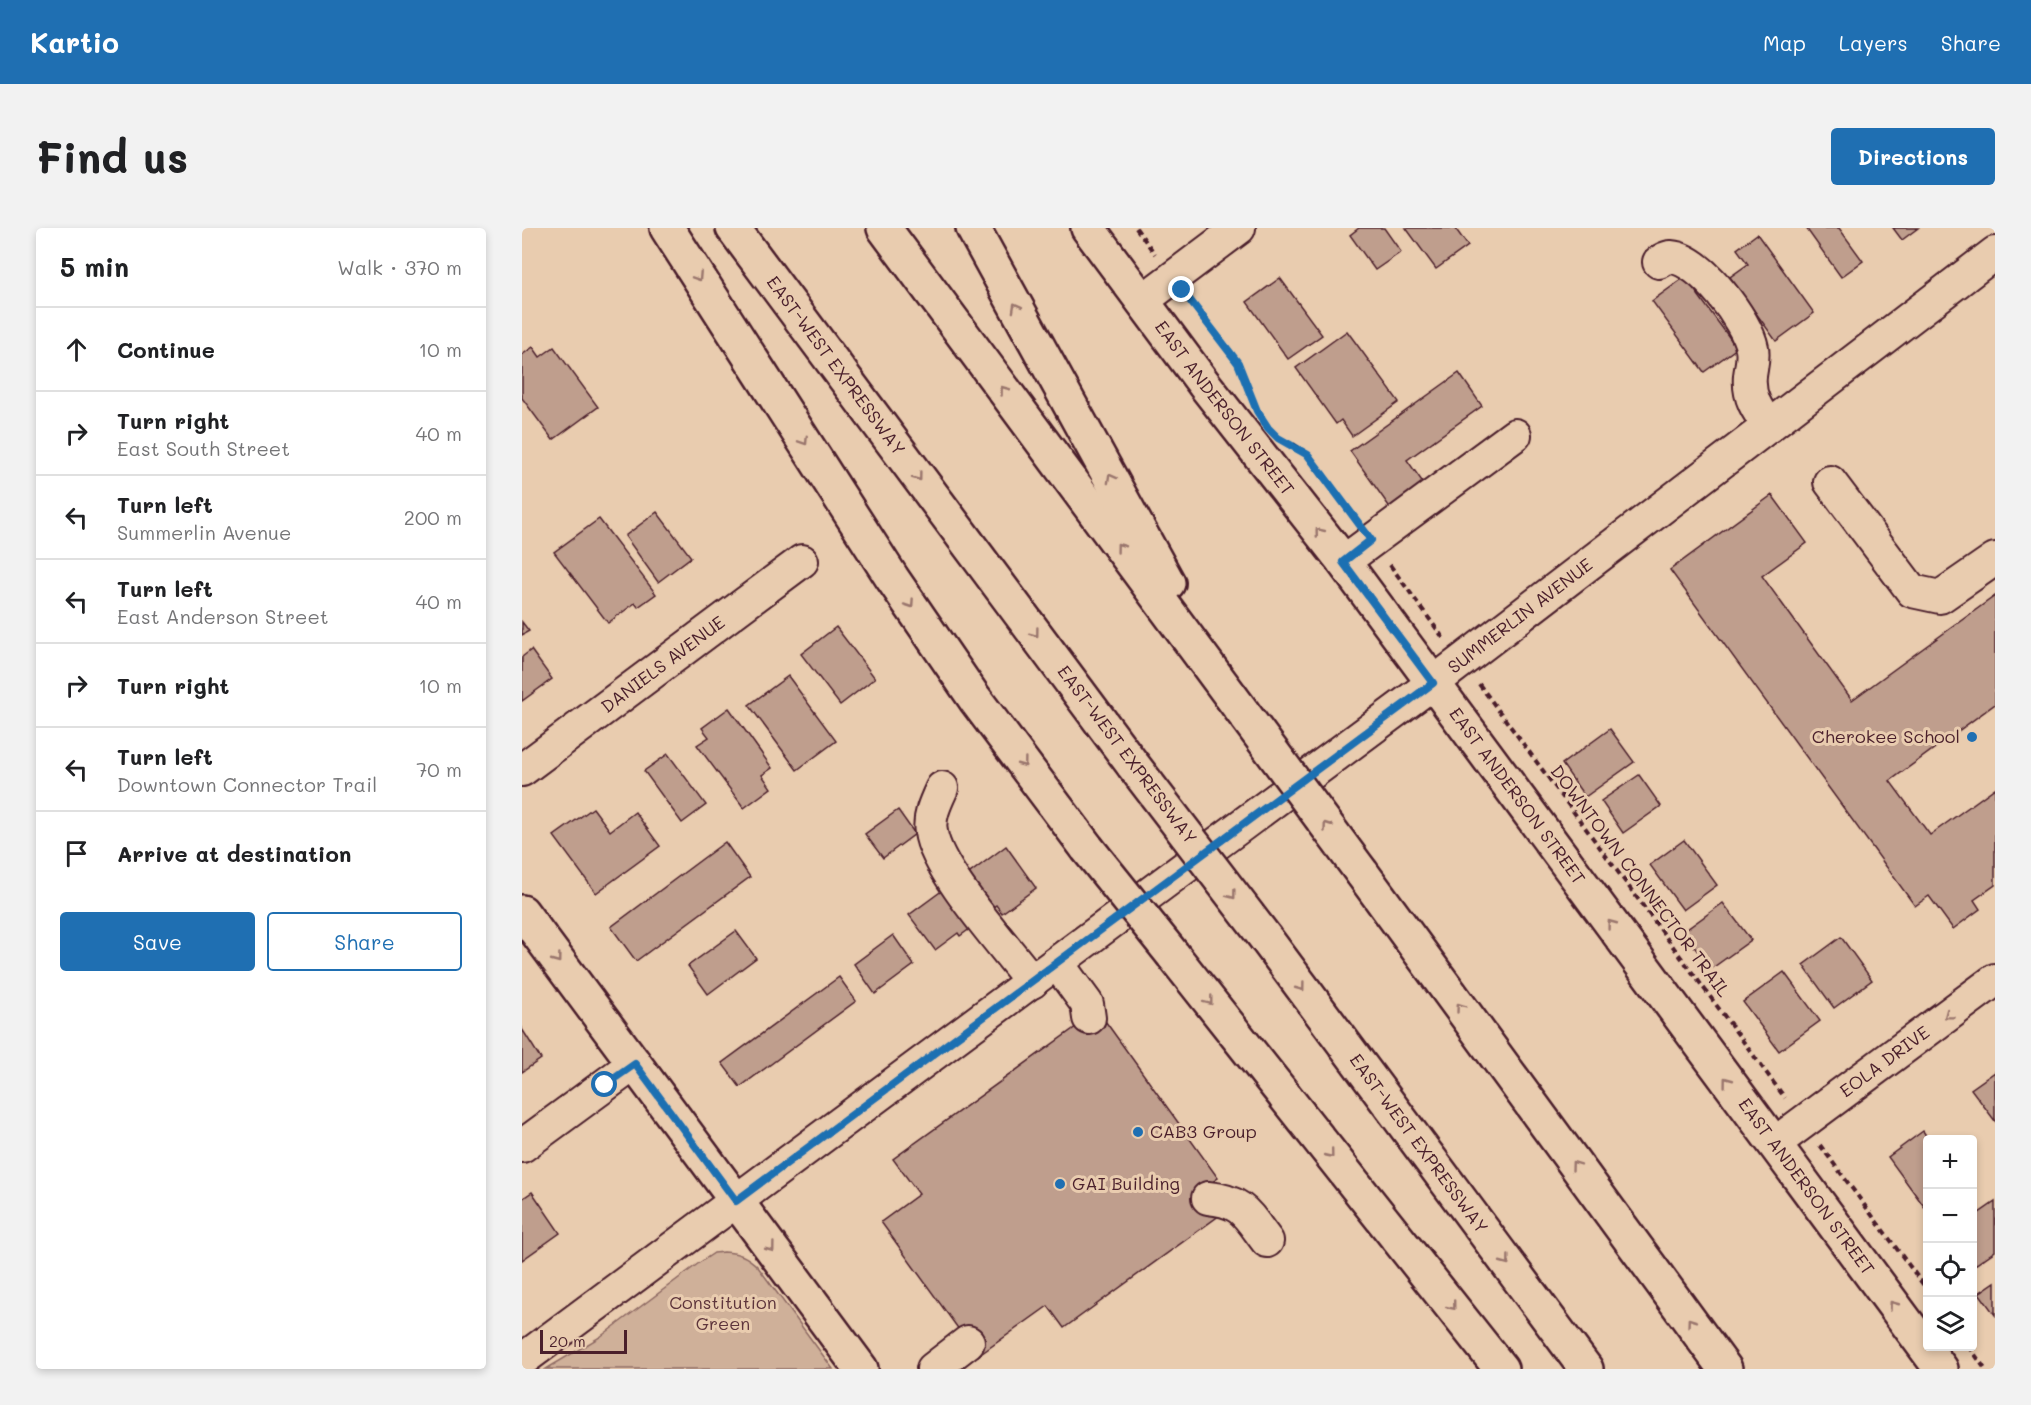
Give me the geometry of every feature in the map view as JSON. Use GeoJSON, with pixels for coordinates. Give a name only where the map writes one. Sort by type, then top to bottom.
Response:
{"type":"FeatureCollection","features":[{"type":"Feature","properties":{"kind":"main road"},"geometry":{"type":"LineString","coordinates":[[666,228],[892,578],[975,699],[1087,848],[1501,1369]]}},
{"type":"Feature","properties":{"kind":"main road","name":"EAST-WEST EXPRESSWAY"},"geometry":{"type":"LineString","coordinates":[[732,228],[1586,1369]]}},
{"type":"Feature","properties":{"kind":"main road"},"geometry":{"type":"LineString","coordinates":[[884,228],[1362,873],[1725,1369]]}},
{"type":"Feature","properties":{"kind":"main road"},"geometry":{"type":"LineString","coordinates":[[973,228],[1230,695]]}},
{"type":"Feature","properties":{"kind":"main road","name":"EAST ANDERSON STREET"},"geometry":{"type":"LineString","coordinates":[[1088,228],[1343,562],[1941,1369]]}},
{"type":"Feature","properties":{"kind":"main road"},"geometry":{"type":"LineString","coordinates":[[522,912],[861,1369]]}},
{"type":"Feature","properties":{"kind":"street"},"geometry":{"type":"LineString","coordinates":[[1142,301],[1239,228]]}},
{"type":"Feature","properties":{"kind":"street","name":"SUMMERLIN AVENUE"},"geometry":{"type":"LineString","coordinates":[[522,1360],[1433,683],[1995,253]]}},
{"type":"Feature","properties":{"kind":"street"},"geometry":{"type":"LineString","coordinates":[[1659,262],[1668,257],[1678,259],[1698,271],[1722,295],[1741,320],[1752,348],[1749,390],[1756,409],[1769,426]]}},
{"type":"Feature","properties":{"kind":"street"},"geometry":{"type":"LineString","coordinates":[[1343,562],[1515,435]]}},
{"type":"Feature","properties":{"kind":"street"},"geometry":{"type":"LineString","coordinates":[[1830,482],[1912,591],[1941,597],[1995,559]]}},
{"type":"Feature","properties":{"kind":"street","name":"DANIELS AVENUE"},"geometry":{"type":"LineString","coordinates":[[522,770],[802,561]]}},
{"type":"Feature","properties":{"kind":"street"},"geometry":{"type":"LineString","coordinates":[[942,788],[933,809],[931,832],[937,851],[949,874],[1032,982]]}},
{"type":"Feature","properties":{"kind":"street"},"geometry":{"type":"LineString","coordinates":[[1058,963],[1088,1011]]}},
{"type":"Feature","properties":{"kind":"street","name":"EOLA DRIVE"},"geometry":{"type":"LineString","coordinates":[[1774,1144],[1995,980]]}},
{"type":"Feature","properties":{"kind":"street"},"geometry":{"type":"LineString","coordinates":[[522,1146],[635,1064]]}},
{"type":"Feature","properties":{"kind":"street"},"geometry":{"type":"LineString","coordinates":[[1208,1198],[1229,1200],[1245,1212],[1267,1241]]}},
{"type":"Feature","properties":{"kind":"street"},"geometry":{"type":"LineString","coordinates":[[933,1369],[968,1342]]}},
{"type":"Feature","properties":{"kind":"path"},"geometry":{"type":"LineString","coordinates":[[1136,228],[1157,256]]}},
{"type":"Feature","properties":{"kind":"path"},"geometry":{"type":"LineString","coordinates":[[1188,298],[1238,363],[1250,390]]}},
{"type":"Feature","properties":{"kind":"path"},"geometry":{"type":"LineString","coordinates":[[1288,442],[1308,455],[1442,636]]}},
{"type":"Feature","properties":{"kind":"path","name":"DOWNTOWN CONNECTOR TRAIL"},"geometry":{"type":"LineString","coordinates":[[1478,678],[1480,687],[1787,1101]]}},
{"type":"Feature","properties":{"kind":"path"},"geometry":{"type":"LineString","coordinates":[[1816,1140],[1923,1284]]}},
{"type":"Feature","properties":{"kind":"path"},"geometry":{"type":"LineString","coordinates":[[1972,1351],[1985,1369]]}},
{"type":"Feature","properties":{"kind":"green space","name":"Constitution Green"},"geometry":{"type":"Polygon","coordinates":[[[724,1252],[742,1256],[758,1267],[833,1369],[546,1369],[600,1337],[714,1253],[724,1252]]]}},
{"type":"Feature","properties":{"kind":"building"},"geometry":{"type":"Polygon","coordinates":[[[1359,228],[1384,228],[1401,252],[1375,270],[1350,235],[1359,228]]]}},
{"type":"Feature","properties":{"kind":"building"},"geometry":{"type":"Polygon","coordinates":[[[1406,228],[1455,228],[1468,246],[1436,269],[1406,228]]]}},
{"type":"Feature","properties":{"kind":"building"},"geometry":{"type":"Polygon","coordinates":[[[1806,228],[1839,228],[1863,261],[1841,277],[1806,228]]]}},
{"type":"Feature","properties":{"kind":"building"},"geometry":{"type":"Polygon","coordinates":[[[1893,228],[1918,228],[1902,240],[1893,228]]]}},
{"type":"Feature","properties":{"kind":"building"},"geometry":{"type":"Polygon","coordinates":[[[1757,234],[1814,313],[1776,341],[1730,277],[1748,264],[1737,249],[1757,234]]]}},
{"type":"Feature","properties":{"kind":"building"},"geometry":{"type":"Polygon","coordinates":[[[1685,277],[1737,348],[1704,372],[1652,301],[1685,277]]]}},
{"type":"Feature","properties":{"kind":"building"},"geometry":{"type":"Polygon","coordinates":[[[1280,278],[1322,335],[1288,359],[1247,302],[1280,278]]]}},
{"type":"Feature","properties":{"kind":"building"},"geometry":{"type":"Polygon","coordinates":[[[1347,331],[1399,402],[1352,436],[1341,420],[1336,424],[1296,368],[1347,331]]]}},
{"type":"Feature","properties":{"kind":"building"},"geometry":{"type":"Polygon","coordinates":[[[533,347],[540,357],[554,347],[598,407],[553,440],[522,398],[522,355],[533,347]]]}},
{"type":"Feature","properties":{"kind":"building"},"geometry":{"type":"Polygon","coordinates":[[[1459,373],[1482,406],[1407,460],[1429,491],[1396,516],[1350,451],[1459,373]]]}},
{"type":"Feature","properties":{"kind":"building"},"geometry":{"type":"Polygon","coordinates":[[[1772,495],[1807,543],[1762,576],[1852,700],[1995,596],[1995,704],[1890,781],[1930,835],[1995,788],[1995,885],[1974,900],[1980,909],[1953,929],[1929,896],[1915,906],[1670,570],[1772,495]]]}},
{"type":"Feature","properties":{"kind":"building"},"geometry":{"type":"Polygon","coordinates":[[[657,512],[691,557],[658,582],[625,536],[657,512]]]}},
{"type":"Feature","properties":{"kind":"building"},"geometry":{"type":"Polygon","coordinates":[[[599,519],[656,594],[638,607],[635,603],[608,623],[554,552],[599,519]]]}},
{"type":"Feature","properties":{"kind":"building"},"geometry":{"type":"Polygon","coordinates":[[[522,622],[529,631],[522,635],[522,622]]]}},
{"type":"Feature","properties":{"kind":"building"},"geometry":{"type":"Polygon","coordinates":[[[836,627],[875,678],[840,705],[801,654],[836,627]]]}},
{"type":"Feature","properties":{"kind":"building"},"geometry":{"type":"Polygon","coordinates":[[[531,650],[552,679],[522,701],[522,657],[531,650]]]}},
{"type":"Feature","properties":{"kind":"building"},"geometry":{"type":"Polygon","coordinates":[[[788,676],[836,741],[797,770],[749,705],[788,676]]]}},
{"type":"Feature","properties":{"kind":"building"},"geometry":{"type":"Polygon","coordinates":[[[729,708],[772,768],[762,775],[771,788],[744,808],[697,745],[709,737],[702,728],[729,708]]]}},
{"type":"Feature","properties":{"kind":"building"},"geometry":{"type":"Polygon","coordinates":[[[1610,729],[1634,762],[1585,797],[1562,764],[1610,729]]]}},
{"type":"Feature","properties":{"kind":"building"},"geometry":{"type":"Polygon","coordinates":[[[668,754],[706,805],[682,823],[644,771],[668,754]]]}},
{"type":"Feature","properties":{"kind":"building"},"geometry":{"type":"Polygon","coordinates":[[[1639,775],[1661,806],[1623,833],[1601,801],[1639,775]]]}},
{"type":"Feature","properties":{"kind":"building"},"geometry":{"type":"Polygon","coordinates":[[[593,808],[610,831],[635,812],[660,846],[596,893],[554,836],[593,808]]]}},
{"type":"Feature","properties":{"kind":"building"},"geometry":{"type":"Polygon","coordinates":[[[898,810],[915,834],[883,858],[865,834],[898,810]]]}},
{"type":"Feature","properties":{"kind":"building"},"geometry":{"type":"Polygon","coordinates":[[[1684,840],[1717,885],[1683,910],[1650,865],[1684,840]]]}},
{"type":"Feature","properties":{"kind":"building"},"geometry":{"type":"Polygon","coordinates":[[[725,842],[750,877],[636,961],[611,927],[725,842]]]}},
{"type":"Feature","properties":{"kind":"building"},"geometry":{"type":"Polygon","coordinates":[[[1006,846],[1036,888],[1002,913],[996,905],[986,912],[962,879],[1006,846]]]}},
{"type":"Feature","properties":{"kind":"building"},"geometry":{"type":"Polygon","coordinates":[[[947,887],[975,925],[960,936],[958,933],[935,950],[909,915],[947,887]]]}},
{"type":"Feature","properties":{"kind":"building"},"geometry":{"type":"Polygon","coordinates":[[[1723,903],[1751,940],[1711,969],[1683,932],[1723,903]]]}},
{"type":"Feature","properties":{"kind":"building"},"geometry":{"type":"Polygon","coordinates":[[[736,931],[756,958],[708,994],[688,966],[736,931]]]}},
{"type":"Feature","properties":{"kind":"building"},"geometry":{"type":"Polygon","coordinates":[[[893,935],[914,965],[875,994],[854,964],[893,935]]]}},
{"type":"Feature","properties":{"kind":"building"},"geometry":{"type":"Polygon","coordinates":[[[1841,937],[1872,980],[1834,1008],[1803,965],[1841,937]]]}},
{"type":"Feature","properties":{"kind":"building"},"geometry":{"type":"Polygon","coordinates":[[[1784,972],[1820,1021],[1779,1051],[1743,1002],[1784,972]]]}},
{"type":"Feature","properties":{"kind":"building"},"geometry":{"type":"Polygon","coordinates":[[[839,977],[856,1001],[740,1087],[722,1063],[839,977]]]}},
{"type":"Feature","properties":{"kind":"building","name":"GAI Building"},"geometry":{"type":"Polygon","coordinates":[[[1098,1011],[1218,1178],[1202,1189],[1220,1215],[1064,1328],[1048,1306],[978,1356],[881,1222],[919,1194],[893,1159],[1098,1011]]]}},
{"type":"Feature","properties":{"kind":"building"},"geometry":{"type":"Polygon","coordinates":[[[522,1029],[541,1059],[522,1072],[522,1029]]]}},
{"type":"Feature","properties":{"kind":"building"},"geometry":{"type":"Polygon","coordinates":[[[1995,1072],[1995,1121],[1971,1089],[1995,1072]]]}},
{"type":"Feature","properties":{"kind":"building"},"geometry":{"type":"Polygon","coordinates":[[[1923,1131],[1926,1135],[1923,1135],[1923,1205],[1888,1157],[1923,1131]]]}},
{"type":"Feature","properties":{"kind":"building"},"geometry":{"type":"Polygon","coordinates":[[[532,1192],[560,1233],[522,1260],[522,1199],[532,1192]]]}},
{"type":"Feature","properties":{"kind":"building"},"geometry":{"type":"Polygon","coordinates":[[[1995,1202],[1995,1251],[1977,1264],[1977,1243],[1977,1215],[1995,1202]]]}},
{"type":"Feature","properties":{"kind":"building"},"geometry":{"type":"Polygon","coordinates":[[[1995,1282],[1995,1315],[1979,1293],[1995,1282]]]}},
{"type":"Feature","properties":{"kind":"place","name":"Cherokee School"},"geometry":{"type":"Point","coordinates":[1972,737]}},
{"type":"Feature","properties":{"kind":"place","name":"CAB3 Group"},"geometry":{"type":"Point","coordinates":[1138,1132]}},
{"type":"Feature","properties":{"kind":"place","name":"GAI Building"},"geometry":{"type":"Point","coordinates":[1060,1184]}},
{"type":"Feature","properties":{"kind":"route"},"geometry":{"type":"LineString","coordinates":[[605,1085],[635,1064],[736,1201],[1433,683],[1343,562],[1371,540],[1308,455],[1299,447],[1278,438],[1268,428],[1257,411],[1238,363],[1182,290]]}}]}
